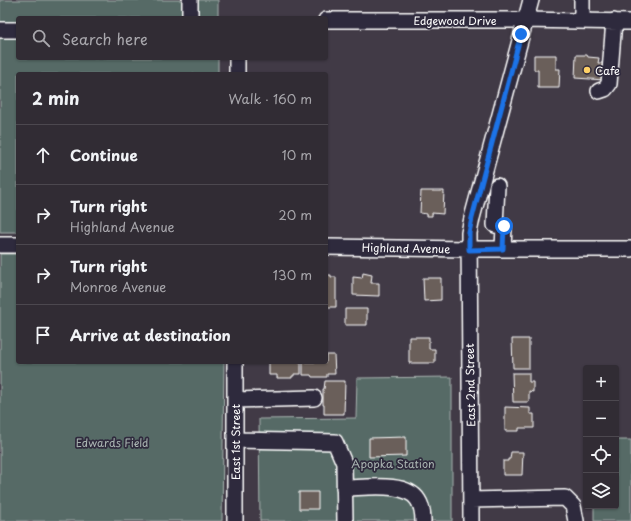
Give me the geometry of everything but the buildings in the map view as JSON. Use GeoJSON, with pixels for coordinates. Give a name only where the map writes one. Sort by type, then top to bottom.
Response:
{"type":"FeatureCollection","features":[{"type":"Feature","properties":{"kind":"street"},"geometry":{"type":"LineString","coordinates":[[190,0],[190,16]]}},
{"type":"Feature","properties":{"kind":"street","name":"East 2nd Street"},"geometry":{"type":"LineString","coordinates":[[471,521],[469,233],[531,0]]}},
{"type":"Feature","properties":{"kind":"street"},"geometry":{"type":"LineString","coordinates":[[582,0],[582,21]]}},
{"type":"Feature","properties":{"kind":"street","name":"Edgewood Drive"},"geometry":{"type":"LineString","coordinates":[[328,20],[525,20],[631,22]]}},
{"type":"Feature","properties":{"kind":"street"},"geometry":{"type":"LineString","coordinates":[[599,91],[605,89],[609,84],[614,21]]}},
{"type":"Feature","properties":{"kind":"street"},"geometry":{"type":"LineString","coordinates":[[0,30],[16,30]]}},
{"type":"Feature","properties":{"kind":"street"},"geometry":{"type":"LineString","coordinates":[[237,60],[237,72]]}},
{"type":"Feature","properties":{"kind":"street"},"geometry":{"type":"LineString","coordinates":[[497,186],[495,225],[504,226],[503,249]]}},
{"type":"Feature","properties":{"kind":"street"},"geometry":{"type":"LineString","coordinates":[[0,245],[16,245]]}},
{"type":"Feature","properties":{"kind":"street","name":"Highland Avenue"},"geometry":{"type":"LineString","coordinates":[[328,246],[469,250],[631,249]]}},
{"type":"Feature","properties":{"kind":"street","name":"East 1st Street"},"geometry":{"type":"LineString","coordinates":[[235,364],[235,521]]}},
{"type":"Feature","properties":{"kind":"street"},"geometry":{"type":"LineString","coordinates":[[235,400],[314,398]]}},
{"type":"Feature","properties":{"kind":"street"},"geometry":{"type":"LineString","coordinates":[[235,440],[335,442],[344,463],[345,521]]}},
{"type":"Feature","properties":{"kind":"street"},"geometry":{"type":"LineString","coordinates":[[344,488],[390,487],[405,490],[418,499],[423,512],[423,521]]}},
{"type":"Feature","properties":{"kind":"street"},"geometry":{"type":"LineString","coordinates":[[471,500],[565,498],[573,506],[576,521]]}},
{"type":"Feature","properties":{"kind":"green space"},"geometry":{"type":"Polygon","coordinates":[[[0,0],[218,0],[218,16],[16,16],[16,60],[218,60],[218,72],[16,72],[16,232],[0,232],[0,0]]]}},
{"type":"Feature","properties":{"kind":"green space","name":"Edwards Field"},"geometry":{"type":"Polygon","coordinates":[[[0,254],[16,254],[16,364],[224,364],[222,521],[0,521],[0,254]]]}},
{"type":"Feature","properties":{"kind":"green space","name":"Apopka Station"},"geometry":{"type":"Polygon","coordinates":[[[452,377],[452,521],[260,521],[259,419],[356,418],[357,378],[452,377]]]}},
{"type":"Feature","properties":{"kind":"green space"},"geometry":{"type":"Polygon","coordinates":[[[619,440],[631,440],[631,521],[594,521],[594,509],[619,509],[619,440]]]}},
{"type":"Feature","properties":{"kind":"place","name":"Cafe"},"geometry":{"type":"Point","coordinates":[587,70]}},
{"type":"Feature","properties":{"kind":"route"},"geometry":{"type":"LineString","coordinates":[[504,226],[503,249],[469,250],[469,233],[472,218],[521,34]]}}]}
